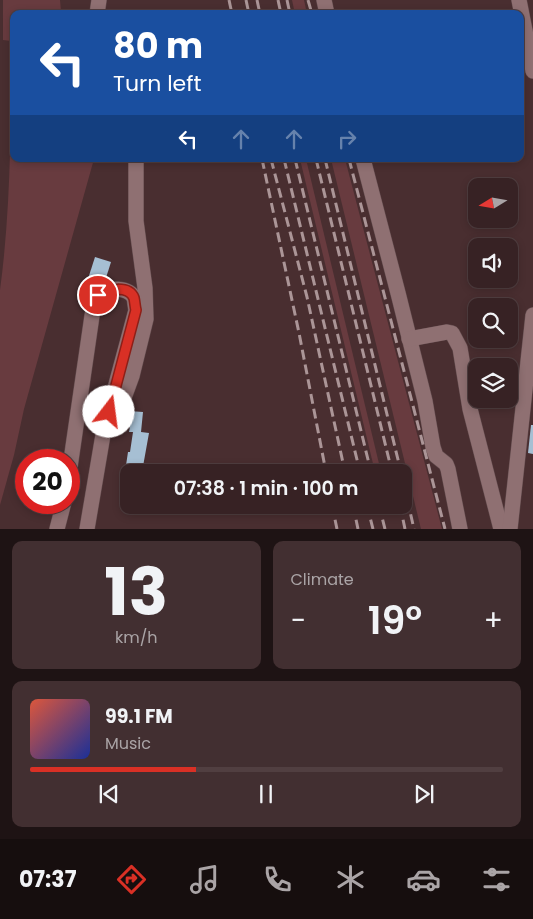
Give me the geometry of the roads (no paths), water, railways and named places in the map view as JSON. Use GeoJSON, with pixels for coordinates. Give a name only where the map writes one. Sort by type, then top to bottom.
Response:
{"type":"FeatureCollection","features":[{"type":"Feature","properties":{"kind":"lane"},"geometry":{"type":"LineString","coordinates":[[524,25],[533,71]]}},
{"type":"Feature","properties":{"kind":"lane"},"geometry":{"type":"LineString","coordinates":[[104,430],[117,417],[132,376],[146,319],[145,288],[136,221],[136,162]]}},
{"type":"Feature","properties":{"kind":"lane"},"geometry":{"type":"LineString","coordinates":[[363,162],[409,339],[433,447],[436,456],[446,464],[448,469],[460,529]]}},
{"type":"Feature","properties":{"kind":"lane"},"geometry":{"type":"LineString","coordinates":[[73,449],[93,309],[98,295],[107,290],[122,290],[130,293],[134,298],[136,310],[104,430],[87,529]]}},
{"type":"Feature","properties":{"kind":"lane"},"geometry":{"type":"LineString","coordinates":[[510,529],[533,315]]}},
{"type":"Feature","properties":{"kind":"lane"},"geometry":{"type":"LineString","coordinates":[[409,339],[447,332],[452,333],[460,348],[470,408],[501,529]]}},
{"type":"Feature","properties":{"kind":"lane"},"geometry":{"type":"LineString","coordinates":[[57,529],[61,514]]}},
{"type":"Feature","properties":{"kind":"railway"},"geometry":{"type":"LineString","coordinates":[[229,0],[231,10]]}},
{"type":"Feature","properties":{"kind":"railway"},"geometry":{"type":"LineString","coordinates":[[246,0],[248,10]]}},
{"type":"Feature","properties":{"kind":"railway"},"geometry":{"type":"LineString","coordinates":[[257,0],[259,10]]}},
{"type":"Feature","properties":{"kind":"railway"},"geometry":{"type":"LineString","coordinates":[[278,0],[280,10]]}},
{"type":"Feature","properties":{"kind":"railway"},"geometry":{"type":"LineString","coordinates":[[287,0],[289,10]]}},
{"type":"Feature","properties":{"kind":"railway"},"geometry":{"type":"LineString","coordinates":[[308,0],[311,10]]}},
{"type":"Feature","properties":{"kind":"railway"},"geometry":{"type":"LineString","coordinates":[[263,162],[324,464]]}},
{"type":"Feature","properties":{"kind":"railway"},"geometry":{"type":"LineString","coordinates":[[272,162],[307,297],[343,464]]}},
{"type":"Feature","properties":{"kind":"railway"},"geometry":{"type":"LineString","coordinates":[[285,162],[358,464]]}},
{"type":"Feature","properties":{"kind":"railway"},"geometry":{"type":"LineString","coordinates":[[296,162],[369,464]]}},
{"type":"Feature","properties":{"kind":"railway"},"geometry":{"type":"LineString","coordinates":[[317,162],[390,464]]}},
{"type":"Feature","properties":{"kind":"railway"},"geometry":{"type":"LineString","coordinates":[[326,162],[399,464]]}},
{"type":"Feature","properties":{"kind":"railway"},"geometry":{"type":"LineString","coordinates":[[350,162],[445,529]]}},
{"type":"Feature","properties":{"kind":"railway"},"geometry":{"type":"LineString","coordinates":[[334,514],[337,529]]}},
{"type":"Feature","properties":{"kind":"railway"},"geometry":{"type":"LineString","coordinates":[[355,514],[358,529]]}},
{"type":"Feature","properties":{"kind":"railway"},"geometry":{"type":"LineString","coordinates":[[369,514],[373,529]]}},
{"type":"Feature","properties":{"kind":"railway"},"geometry":{"type":"LineString","coordinates":[[381,514],[385,529]]}},
{"type":"Feature","properties":{"kind":"railway"},"geometry":{"type":"LineString","coordinates":[[402,514],[405,529]]}},
{"type":"Feature","properties":{"kind":"railway"},"geometry":{"type":"LineString","coordinates":[[411,514],[414,529]]}}]}
